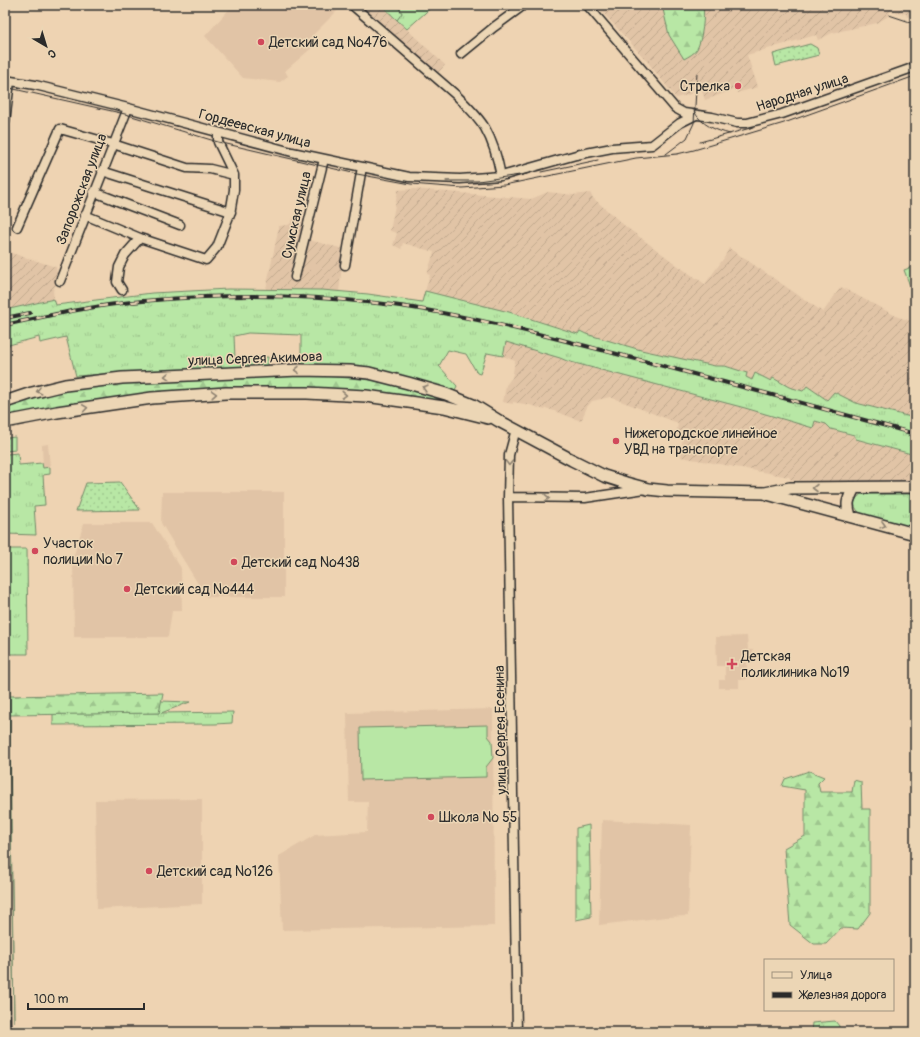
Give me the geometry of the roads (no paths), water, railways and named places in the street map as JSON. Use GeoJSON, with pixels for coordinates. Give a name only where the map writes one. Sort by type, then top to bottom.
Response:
{"type":"FeatureCollection","features":[{"type":"Feature","properties":{"kind":"main road","name":"улица Сергея Акимова"},"geometry":{"type":"LineString","coordinates":[[5,402],[32,393],[76,382],[122,378],[299,370],[350,371],[369,373],[449,395],[473,405],[499,421],[604,476],[626,484],[648,489],[667,491],[765,493],[790,488],[915,487]]}},
{"type":"Feature","properties":{"kind":"main road","name":"улица Сергея Акимова"},"geometry":{"type":"LineString","coordinates":[[5,422],[57,412],[152,398],[226,393],[307,393],[360,396],[444,407],[499,421]]}},
{"type":"Feature","properties":{"kind":"main road"},"geometry":{"type":"LineString","coordinates":[[444,407],[449,405],[451,400],[449,395]]}},
{"type":"Feature","properties":{"kind":"main road"},"geometry":{"type":"LineString","coordinates":[[850,516],[847,506],[848,499],[854,488]]}},
{"type":"Feature","properties":{"kind":"main road","name":"улица Сергея Акимова"},"geometry":{"type":"LineString","coordinates":[[765,493],[915,534]]}},
{"type":"Feature","properties":{"kind":"street"},"geometry":{"type":"LineString","coordinates":[[461,54],[524,5]]}},
{"type":"Feature","properties":{"kind":"street","name":"Народная улица"},"geometry":{"type":"LineString","coordinates":[[587,5],[675,108],[684,113],[737,123],[747,123],[782,114],[915,67]]}},
{"type":"Feature","properties":{"kind":"street"},"geometry":{"type":"LineString","coordinates":[[354,6],[466,105],[485,128],[503,176]]}},
{"type":"Feature","properties":{"kind":"street"},"geometry":{"type":"LineString","coordinates":[[5,122],[8,80]]}},
{"type":"Feature","properties":{"kind":"street","name":"Гордеевская улица"},"geometry":{"type":"LineString","coordinates":[[8,80],[36,85],[128,108],[292,152],[409,176],[460,179],[503,176],[576,155],[612,148],[652,145],[680,123],[696,115]]}},
{"type":"Feature","properties":{"kind":"street","name":"Запорожская улица"},"geometry":{"type":"LineString","coordinates":[[60,281],[128,108]]}},
{"type":"Feature","properties":{"kind":"street"},"geometry":{"type":"LineString","coordinates":[[17,227],[60,129],[113,144],[187,168],[234,174]]}},
{"type":"Feature","properties":{"kind":"street"},"geometry":{"type":"LineString","coordinates":[[85,215],[140,238],[206,260],[217,247],[231,212],[234,190],[234,174],[218,142],[218,133]]}},
{"type":"Feature","properties":{"kind":"street","name":"Сумская улица"},"geometry":{"type":"LineString","coordinates":[[295,277],[324,159]]}},
{"type":"Feature","properties":{"kind":"street"},"geometry":{"type":"LineString","coordinates":[[345,265],[362,167]]}},
{"type":"Feature","properties":{"kind":"street"},"geometry":{"type":"LineString","coordinates":[[102,171],[231,212]]}},
{"type":"Feature","properties":{"kind":"street"},"geometry":{"type":"LineString","coordinates":[[94,192],[180,225]]}},
{"type":"Feature","properties":{"kind":"street"},"geometry":{"type":"LineString","coordinates":[[122,290],[117,282],[119,267],[125,255],[140,238]]}},
{"type":"Feature","properties":{"kind":"street","name":"улица Сергея Есенина"},"geometry":{"type":"LineString","coordinates":[[516,430],[509,455],[508,497],[517,1032]]}},
{"type":"Feature","properties":{"kind":"street"},"geometry":{"type":"LineString","coordinates":[[508,497],[585,498],[648,489]]}},
{"type":"Feature","properties":{"kind":"street"},"geometry":{"type":"LineString","coordinates":[[5,962],[6,1032]]}},
{"type":"Feature","properties":{"kind":"tram line"},"geometry":{"type":"LineString","coordinates":[[889,15],[915,25]]}},
{"type":"Feature","properties":{"kind":"tram line"},"geometry":{"type":"LineString","coordinates":[[666,154],[687,138],[694,123],[697,73]]}},
{"type":"Feature","properties":{"kind":"tram line"},"geometry":{"type":"LineString","coordinates":[[5,87],[125,114],[218,142],[357,174],[411,184],[462,188],[504,185],[636,158],[677,154],[694,150],[784,123],[915,76]]}},
{"type":"Feature","properties":{"kind":"tram line"},"geometry":{"type":"LineString","coordinates":[[694,111],[700,120],[709,126],[730,134]]}},
{"type":"Feature","properties":{"kind":"tram line"},"geometry":{"type":"LineString","coordinates":[[700,142],[754,127]]}},
{"type":"Feature","properties":{"kind":"tram line"},"geometry":{"type":"LineString","coordinates":[[541,172],[598,160]]}},
{"type":"Feature","properties":{"kind":"tram line"},"geometry":{"type":"LineString","coordinates":[[446,181],[478,181],[527,174]]}},
{"type":"Feature","properties":{"kind":"railway"},"geometry":{"type":"LineString","coordinates":[[5,325],[56,314],[125,303],[201,297],[260,296],[318,298],[376,303],[466,318],[584,345],[915,434]]}},
{"type":"Feature","properties":{"kind":"railway"},"geometry":{"type":"LineString","coordinates":[[5,318],[30,313]]}},
{"type":"Feature","properties":{"kind":"place","name":"Детский сад №476"},"geometry":{"type":"Point","coordinates":[261,42]}},
{"type":"Feature","properties":{"kind":"place","name":"Стрелка"},"geometry":{"type":"Point","coordinates":[738,86]}},
{"type":"Feature","properties":{"kind":"place","name":"Нижегородское линейное УВД на транспорте"},"geometry":{"type":"Point","coordinates":[616,441]}},
{"type":"Feature","properties":{"kind":"place","name":"Участок полиции № 7"},"geometry":{"type":"Point","coordinates":[35,551]}},
{"type":"Feature","properties":{"kind":"place","name":"Детский сад №438"},"geometry":{"type":"Point","coordinates":[234,562]}},
{"type":"Feature","properties":{"kind":"place","name":"Детский сад №444"},"geometry":{"type":"Point","coordinates":[127,589]}},
{"type":"Feature","properties":{"kind":"place","name":"Детская поликлиника №19"},"geometry":{"type":"Point","coordinates":[732,664]}},
{"type":"Feature","properties":{"kind":"place","name":"Школа № 55"},"geometry":{"type":"Point","coordinates":[431,817]}},
{"type":"Feature","properties":{"kind":"place","name":"Детский сад №126"},"geometry":{"type":"Point","coordinates":[149,871]}}]}
